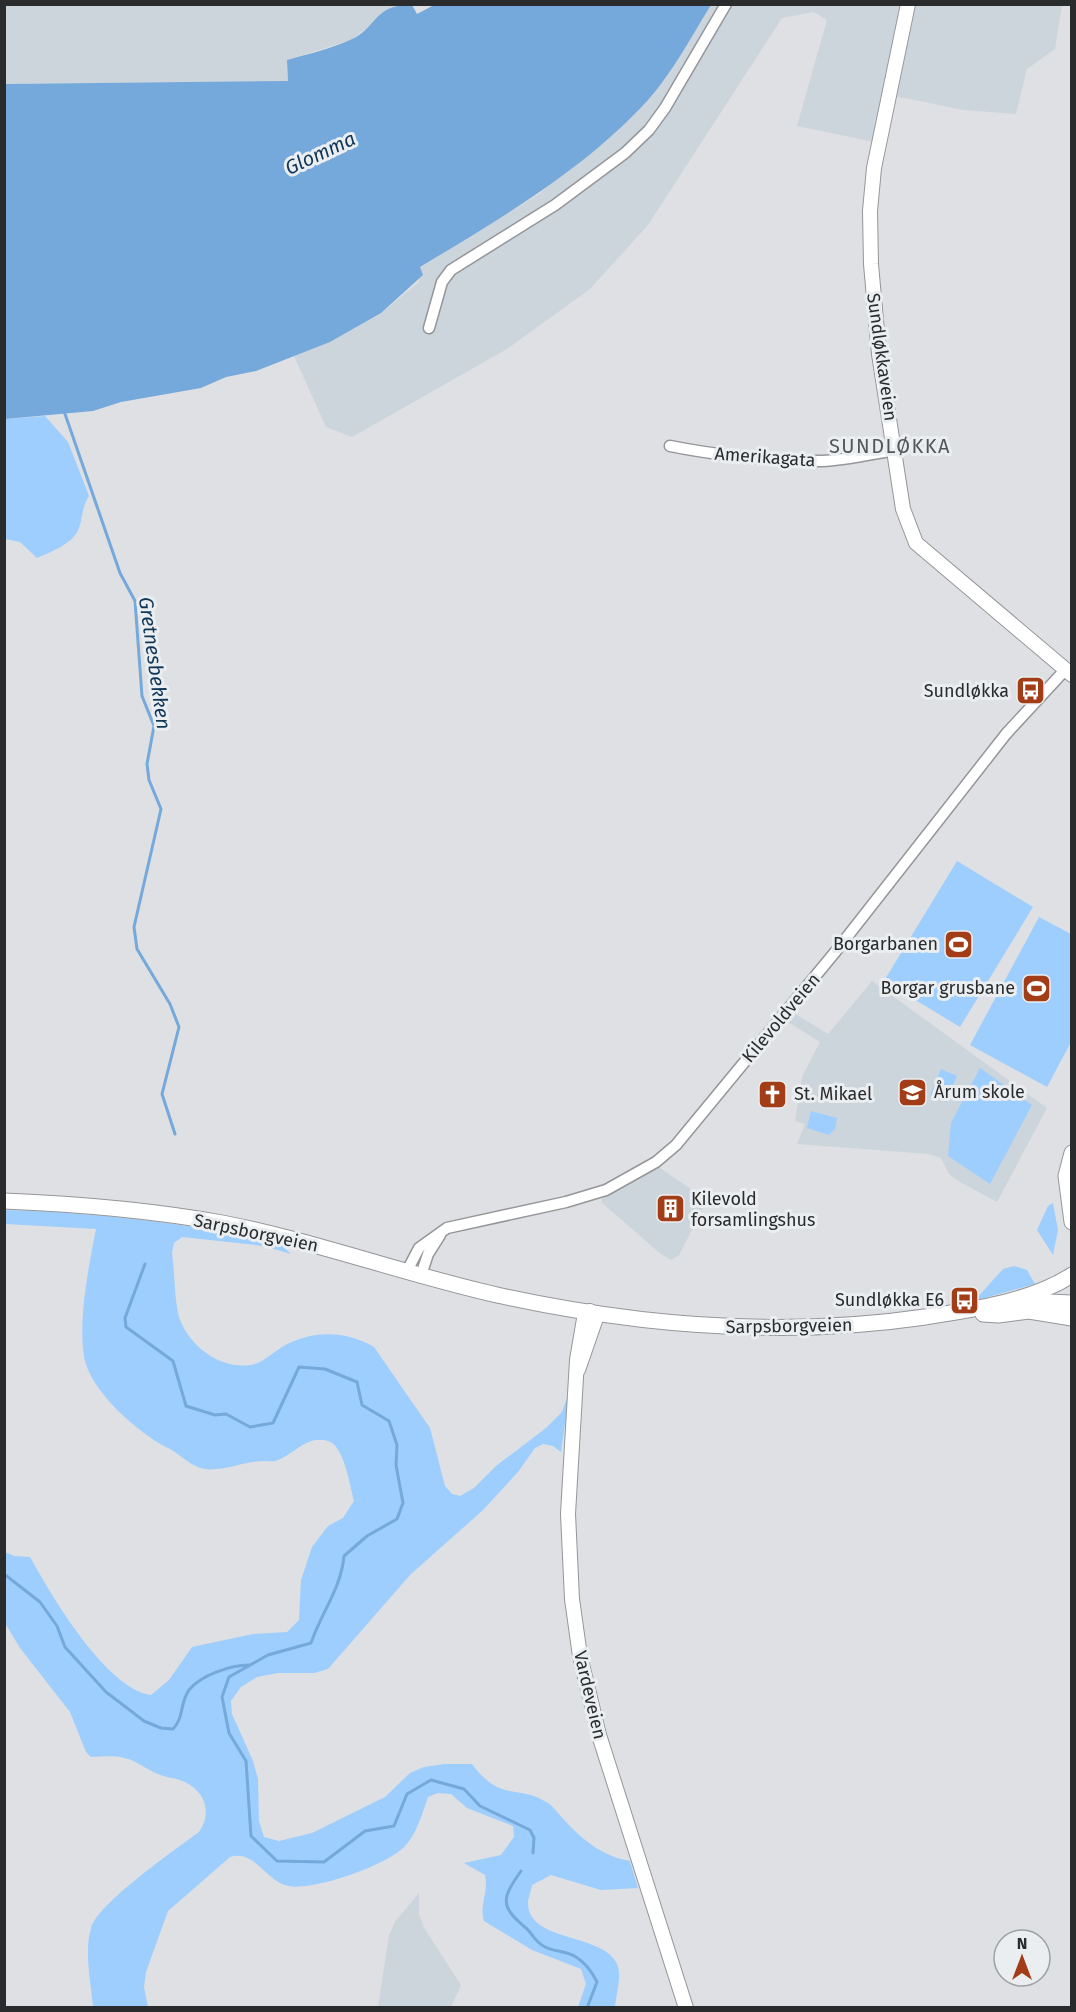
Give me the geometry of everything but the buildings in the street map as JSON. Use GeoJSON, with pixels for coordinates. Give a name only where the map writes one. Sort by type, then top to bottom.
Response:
{"type":"FeatureCollection","features":[{"type":"Feature","properties":{"kind":"highway"},"geometry":{"type":"LineString","coordinates":[[1071,1153],[1066,1176],[1071,1222]]}},
{"type":"Feature","properties":{"kind":"highway","name":"Sarpsborgveien"},"geometry":{"type":"LineString","coordinates":[[4,1201],[114,1208],[223,1224],[278,1235],[501,1296],[590,1317],[688,1334],[777,1336],[862,1331],[983,1314],[1048,1302],[1071,1303]]}},
{"type":"Feature","properties":{"kind":"highway","name":"Sarpsborgveien"},"geometry":{"type":"LineString","coordinates":[[590,1317],[708,1327],[778,1329],[841,1327],[978,1308],[1034,1293],[1071,1275]]}},
{"type":"Feature","properties":{"kind":"highway"},"geometry":{"type":"LineString","coordinates":[[983,1314],[998,1315],[1029,1311],[1071,1318]]}},
{"type":"Feature","properties":{"kind":"main road","name":"Sundløkkaveien"},"geometry":{"type":"LineString","coordinates":[[908,4],[874,168],[870,211],[871,264],[879,354],[896,450],[903,509],[916,543],[1068,673]]}},
{"type":"Feature","properties":{"kind":"main road","name":"Vardeveien"},"geometry":{"type":"LineString","coordinates":[[590,1317],[579,1338],[568,1543],[580,1656],[599,1735],[686,2007]]}},
{"type":"Feature","properties":{"kind":"street"},"geometry":{"type":"LineString","coordinates":[[429,328],[442,282],[451,270],[555,205],[625,153],[648,130],[665,108],[726,4]]}},
{"type":"Feature","properties":{"kind":"street","name":"Amerikagata"},"geometry":{"type":"LineString","coordinates":[[670,446],[701,453],[807,461],[845,459],[896,450]]}},
{"type":"Feature","properties":{"kind":"street","name":"Kilevoldveien"},"geometry":{"type":"LineString","coordinates":[[414,1273],[447,1228],[566,1202],[606,1190],[642,1171],[669,1151],[836,951],[1003,737],[1068,673]]}},
{"type":"Feature","properties":{"kind":"shaded area"},"geometry":{"type":"Polygon","coordinates":[[[4,5],[399,5],[351,40],[287,60],[288,81],[5,84],[4,5]]]}},
{"type":"Feature","properties":{"kind":"shaded area"},"geometry":{"type":"Polygon","coordinates":[[[711,5],[1062,5],[1055,49],[1027,69],[1016,114],[963,110],[890,95],[879,143],[797,126],[827,20],[814,12],[782,18],[648,225],[590,289],[507,349],[352,437],[326,427],[294,356],[330,342],[381,313],[419,282],[420,267],[539,194],[665,79],[711,5]]]}},
{"type":"Feature","properties":{"kind":"shaded area"},"geometry":{"type":"Polygon","coordinates":[[[45,416],[68,442],[89,496],[79,528],[72,538],[37,558],[20,542],[5,539],[4,419],[45,416]]]}},
{"type":"Feature","properties":{"kind":"shaded area","name":"Borgarbanen"},"geometry":{"type":"Polygon","coordinates":[[[957,861],[1033,907],[960,1027],[884,981],[957,861]]]}},
{"type":"Feature","properties":{"kind":"shaded area","name":"Borgar grusbane"},"geometry":{"type":"Polygon","coordinates":[[[1039,917],[1071,934],[1071,1042],[1047,1087],[970,1045],[1039,917]]]}},
{"type":"Feature","properties":{"kind":"shaded area","name":"Årum skole"},"geometry":{"type":"Polygon","coordinates":[[[872,981],[1047,1108],[997,1202],[960,1182],[949,1174],[941,1158],[929,1154],[797,1144],[805,1124],[795,1121],[802,1077],[820,1042],[782,1018],[789,1010],[828,1034],[872,981]]]}},
{"type":"Feature","properties":{"kind":"shaded area"},"geometry":{"type":"Polygon","coordinates":[[[980,1068],[1032,1105],[990,1184],[948,1156],[951,1123],[980,1068]]]}},
{"type":"Feature","properties":{"kind":"shaded area"},"geometry":{"type":"Polygon","coordinates":[[[941,1069],[957,1076],[946,1102],[930,1095],[941,1069]]]}},
{"type":"Feature","properties":{"kind":"shaded area"},"geometry":{"type":"Polygon","coordinates":[[[811,1111],[837,1118],[835,1129],[829,1135],[807,1128],[811,1111]]]}},
{"type":"Feature","properties":{"kind":"shaded area"},"geometry":{"type":"Polygon","coordinates":[[[656,1162],[660,1168],[707,1200],[679,1255],[671,1260],[601,1202],[606,1190],[656,1162]]]}},
{"type":"Feature","properties":{"kind":"shaded area"},"geometry":{"type":"Polygon","coordinates":[[[1053,1203],[1058,1230],[1053,1255],[1037,1230],[1048,1206],[1053,1203]]]}},
{"type":"Feature","properties":{"kind":"shaded area"},"geometry":{"type":"Polygon","coordinates":[[[5,1210],[74,1213],[142,1220],[278,1242],[291,1254],[264,1246],[182,1237],[174,1243],[172,1253],[178,1313],[188,1334],[196,1344],[215,1359],[238,1365],[259,1363],[293,1341],[316,1335],[352,1337],[374,1347],[430,1428],[445,1486],[452,1494],[460,1496],[474,1488],[496,1466],[546,1428],[562,1412],[570,1389],[561,1452],[553,1446],[543,1444],[535,1448],[518,1472],[482,1511],[410,1575],[328,1669],[314,1673],[278,1673],[257,1677],[241,1687],[231,1701],[232,1714],[253,1761],[258,1779],[259,1821],[264,1837],[279,1841],[312,1833],[385,1797],[410,1773],[424,1767],[472,1764],[492,1784],[501,1789],[537,1797],[548,1803],[588,1842],[612,1856],[630,1861],[638,1888],[601,1890],[551,1875],[532,1885],[528,1901],[531,1916],[540,1925],[596,1946],[608,1953],[616,1962],[619,1978],[615,2007],[578,2007],[586,1984],[581,1969],[532,1950],[484,1921],[485,1875],[464,1863],[501,1855],[514,1837],[513,1826],[467,1808],[451,1794],[438,1793],[428,1797],[419,1823],[405,1846],[383,1861],[332,1881],[315,1885],[289,1886],[274,1879],[247,1858],[230,1857],[168,1911],[146,1972],[144,1987],[148,2007],[93,2007],[88,1947],[91,1928],[96,1918],[107,1905],[139,1877],[199,1832],[205,1818],[205,1804],[198,1792],[185,1782],[158,1774],[128,1759],[91,1757],[86,1752],[70,1712],[20,1648],[5,1623],[5,1552],[14,1556],[30,1557],[51,1594],[98,1659],[134,1689],[151,1695],[169,1680],[192,1647],[253,1634],[287,1632],[299,1620],[301,1580],[312,1547],[328,1526],[343,1518],[354,1501],[342,1458],[334,1444],[328,1441],[314,1440],[275,1461],[258,1461],[208,1469],[190,1463],[143,1432],[105,1396],[95,1383],[84,1356],[83,1309],[96,1229],[5,1224],[5,1210]]]}},
{"type":"Feature","properties":{"kind":"shaded area"},"geometry":{"type":"Polygon","coordinates":[[[1014,1266],[1027,1270],[1035,1284],[974,1301],[1003,1269],[1014,1266]]]}},
{"type":"Feature","properties":{"kind":"shaded area"},"geometry":{"type":"Polygon","coordinates":[[[419,1893],[419,1914],[424,1928],[461,1985],[451,2007],[378,2007],[389,1935],[395,1922],[419,1893]]]}},
{"type":"Feature","properties":{"kind":"water","name":"Glomma"},"geometry":{"type":"Polygon","coordinates":[[[436,4],[711,5],[666,78],[623,125],[569,171],[481,230],[420,267],[423,275],[381,313],[330,342],[256,371],[226,377],[201,388],[121,402],[93,411],[5,419],[5,84],[288,81],[287,60],[350,40],[390,8],[412,5],[417,14],[436,4]]]}},
{"type":"Feature","properties":{"kind":"waterway","name":"Gretnesbekken"},"geometry":{"type":"LineString","coordinates":[[64,411],[120,573],[135,601],[142,696],[154,726],[147,764],[149,780],[161,809],[134,927],[137,949],[170,1004],[179,1027],[162,1094],[175,1134]]}},
{"type":"Feature","properties":{"kind":"waterway","name":"Gretnesbekken"},"geometry":{"type":"LineString","coordinates":[[145,1264],[125,1318],[126,1327],[173,1361],[186,1406],[215,1415],[226,1414],[250,1427],[273,1423],[299,1367],[325,1369],[357,1382],[362,1405],[389,1421],[397,1445],[396,1465],[403,1503],[397,1519],[367,1536],[344,1556],[335,1590],[311,1643],[268,1655],[229,1677],[222,1697],[229,1733],[246,1761],[251,1836],[277,1861],[324,1862],[365,1831],[394,1826],[407,1794],[431,1780],[464,1789],[480,1806],[530,1830],[534,1838],[533,1853]]}},
{"type":"Feature","properties":{"kind":"waterway"},"geometry":{"type":"LineString","coordinates":[[4,1574],[40,1602],[57,1626],[65,1647],[106,1692],[144,1721],[161,1728],[173,1729],[179,1720],[186,1695],[194,1685],[209,1675],[225,1669],[249,1665]]}},
{"type":"Feature","properties":{"kind":"waterway","name":"Gretnesbekken"},"geometry":{"type":"LineString","coordinates":[[521,1871],[507,1895],[506,1901],[511,1914],[541,1945],[572,1955],[580,1959],[588,1968],[597,1982],[587,2008]]}},
{"type":"Feature","properties":{"kind":"place","name":"Sundløkka"},"geometry":{"type":"Point","coordinates":[1030,691]}},
{"type":"Feature","properties":{"kind":"place","name":"Borgarbanen"},"geometry":{"type":"Point","coordinates":[959,944]}},
{"type":"Feature","properties":{"kind":"place","name":"Borgar grusbane"},"geometry":{"type":"Point","coordinates":[1036,988]}},
{"type":"Feature","properties":{"kind":"place","name":"Årum skole"},"geometry":{"type":"Point","coordinates":[913,1092]}},
{"type":"Feature","properties":{"kind":"place","name":"St. Mikael"},"geometry":{"type":"Point","coordinates":[773,1094]}},
{"type":"Feature","properties":{"kind":"place","name":"Kilevold forsamlingshus"},"geometry":{"type":"Point","coordinates":[670,1209]}},
{"type":"Feature","properties":{"kind":"place","name":"Sundløkka E6"},"geometry":{"type":"Point","coordinates":[965,1300]}},
{"type":"Feature","properties":{"kind":"district","name":"SUNDLØKKA"},"geometry":{"type":"Point","coordinates":[890,446]}}]}
